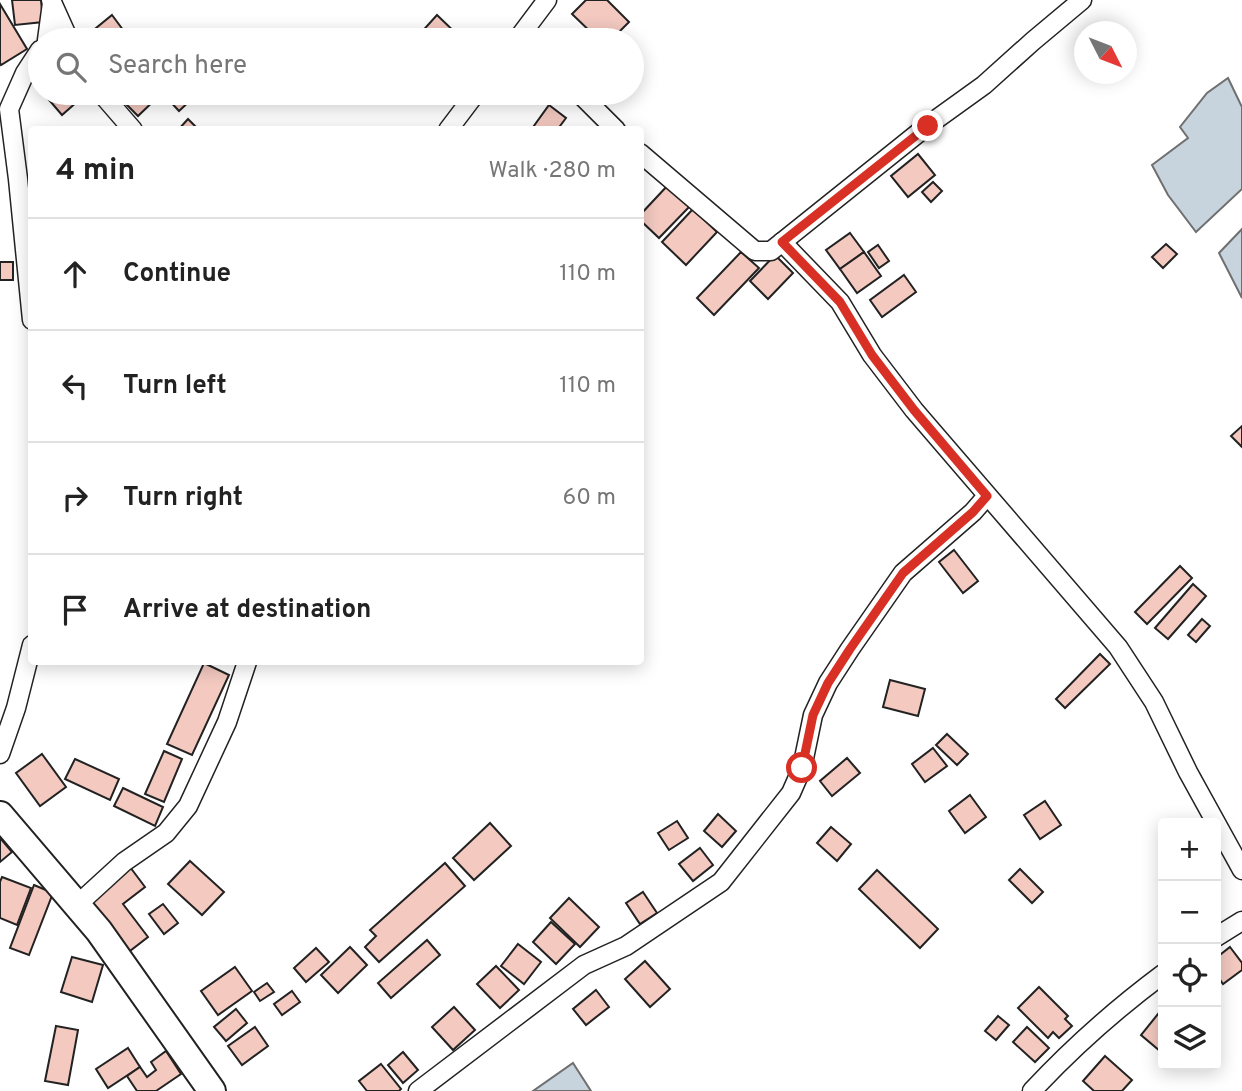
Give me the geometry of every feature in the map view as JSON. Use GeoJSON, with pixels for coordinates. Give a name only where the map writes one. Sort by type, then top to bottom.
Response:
{"type":"FeatureCollection","features":[{"type":"Feature","properties":{"kind":"street"},"geometry":{"type":"LineString","coordinates":[[526,28],[547,0]]}},
{"type":"Feature","properties":{"kind":"street"},"geometry":{"type":"LineString","coordinates":[[644,155],[755,251],[771,251],[984,85],[1082,0]]}},
{"type":"Feature","properties":{"kind":"street"},"geometry":{"type":"LineString","coordinates":[[49,28],[52,1]]}},
{"type":"Feature","properties":{"kind":"street"},"geometry":{"type":"LineString","coordinates":[[52,1],[64,28]]}},
{"type":"Feature","properties":{"kind":"street"},"geometry":{"type":"LineString","coordinates":[[28,69],[9,109],[28,279]]}},
{"type":"Feature","properties":{"kind":"street"},"geometry":{"type":"LineString","coordinates":[[111,105],[129,126]]}},
{"type":"Feature","properties":{"kind":"street"},"geometry":{"type":"LineString","coordinates":[[451,126],[467,105]]}},
{"type":"Feature","properties":{"kind":"street"},"geometry":{"type":"LineString","coordinates":[[591,105],[612,126]]}},
{"type":"Feature","properties":{"kind":"street"},"geometry":{"type":"LineString","coordinates":[[782,242],[840,302],[872,355],[914,410],[1118,647],[1154,702],[1188,772],[1242,870]]}},
{"type":"Feature","properties":{"kind":"street"},"geometry":{"type":"LineString","coordinates":[[418,1091],[584,965],[626,946],[721,882],[791,793],[802,768],[813,715],[828,683],[850,649],[903,573],[973,512],[987,496]]}},
{"type":"Feature","properties":{"kind":"street"},"geometry":{"type":"LineString","coordinates":[[0,754],[28,661]]}},
{"type":"Feature","properties":{"kind":"street"},"geometry":{"type":"LineString","coordinates":[[77,905],[124,862],[166,833],[188,806],[227,722],[246,665]]}},
{"type":"Feature","properties":{"kind":"street"},"geometry":{"type":"LineString","coordinates":[[0,814],[99,931],[212,1091]]}},
{"type":"Feature","properties":{"kind":"street"},"geometry":{"type":"LineString","coordinates":[[1221,934],[1242,921]]}},
{"type":"Feature","properties":{"kind":"street"},"geometry":{"type":"LineString","coordinates":[[1032,1091],[1060,1061],[1158,978]]}},
{"type":"Feature","properties":{"kind":"shaded area"},"geometry":{"type":"Polygon","coordinates":[[[1228,78],[1242,107],[1242,189],[1196,232],[1168,195],[1152,165],[1188,138],[1180,127],[1207,93],[1228,78]]]}},
{"type":"Feature","properties":{"kind":"shaded area"},"geometry":{"type":"Polygon","coordinates":[[[1242,229],[1242,298],[1219,253],[1242,229]]]}},
{"type":"Feature","properties":{"kind":"shaded area"},"geometry":{"type":"Polygon","coordinates":[[[573,1063],[591,1091],[533,1091],[573,1063]]]}},
{"type":"Feature","properties":{"kind":"building"},"geometry":{"type":"Polygon","coordinates":[[[12,0],[41,0],[43,22],[15,25],[12,0]]]}},
{"type":"Feature","properties":{"kind":"building"},"geometry":{"type":"Polygon","coordinates":[[[586,0],[607,0],[629,22],[623,28],[587,28],[572,14],[586,0]]]}},
{"type":"Feature","properties":{"kind":"building"},"geometry":{"type":"Polygon","coordinates":[[[0,4],[27,49],[1,65],[0,63],[0,4]]]}},
{"type":"Feature","properties":{"kind":"building"},"geometry":{"type":"Polygon","coordinates":[[[112,15],[122,28],[96,28],[112,15]]]}},
{"type":"Feature","properties":{"kind":"building"},"geometry":{"type":"Polygon","coordinates":[[[437,15],[451,28],[425,28],[437,15]]]}},
{"type":"Feature","properties":{"kind":"building"},"geometry":{"type":"Polygon","coordinates":[[[53,105],[73,105],[62,115],[53,105]]]}},
{"type":"Feature","properties":{"kind":"building"},"geometry":{"type":"Polygon","coordinates":[[[127,105],[149,105],[138,116],[127,105]]]}},
{"type":"Feature","properties":{"kind":"building"},"geometry":{"type":"Polygon","coordinates":[[[173,105],[185,105],[179,111],[173,105]]]}},
{"type":"Feature","properties":{"kind":"building"},"geometry":{"type":"Polygon","coordinates":[[[549,105],[566,118],[560,126],[534,126],[549,105]]]}},
{"type":"Feature","properties":{"kind":"building"},"geometry":{"type":"Polygon","coordinates":[[[188,119],[195,126],[182,126],[188,119]]]}},
{"type":"Feature","properties":{"kind":"building"},"geometry":{"type":"Polygon","coordinates":[[[918,154],[935,175],[908,197],[891,176],[918,154]]]}},
{"type":"Feature","properties":{"kind":"building"},"geometry":{"type":"Polygon","coordinates":[[[933,182],[942,191],[931,202],[922,192],[933,182]]]}},
{"type":"Feature","properties":{"kind":"building"},"geometry":{"type":"Polygon","coordinates":[[[669,184],[691,205],[659,238],[644,224],[644,211],[669,184]]]}},
{"type":"Feature","properties":{"kind":"building"},"geometry":{"type":"Polygon","coordinates":[[[693,209],[717,232],[686,265],[662,242],[693,209]]]}},
{"type":"Feature","properties":{"kind":"building"},"geometry":{"type":"Polygon","coordinates":[[[850,233],[864,252],[840,269],[826,250],[850,233]]]}},
{"type":"Feature","properties":{"kind":"building"},"geometry":{"type":"Polygon","coordinates":[[[1166,244],[1177,254],[1163,268],[1152,257],[1166,244]]]}},
{"type":"Feature","properties":{"kind":"building"},"geometry":{"type":"Polygon","coordinates":[[[878,245],[889,261],[879,268],[868,252],[878,245]]]}},
{"type":"Feature","properties":{"kind":"building"},"geometry":{"type":"Polygon","coordinates":[[[741,252],[759,268],[714,315],[697,298],[741,252]]]}},
{"type":"Feature","properties":{"kind":"building"},"geometry":{"type":"Polygon","coordinates":[[[864,252],[881,276],[857,293],[840,269],[864,252]]]}},
{"type":"Feature","properties":{"kind":"building"},"geometry":{"type":"Polygon","coordinates":[[[775,255],[793,273],[768,299],[750,281],[775,255]]]}},
{"type":"Feature","properties":{"kind":"building"},"geometry":{"type":"Polygon","coordinates":[[[0,262],[13,262],[13,280],[0,280],[0,262]]]}},
{"type":"Feature","properties":{"kind":"building"},"geometry":{"type":"Polygon","coordinates":[[[904,275],[916,292],[882,317],[870,300],[904,275]]]}},
{"type":"Feature","properties":{"kind":"building"},"geometry":{"type":"Polygon","coordinates":[[[1242,426],[1242,447],[1231,436],[1242,426]]]}},
{"type":"Feature","properties":{"kind":"building"},"geometry":{"type":"Polygon","coordinates":[[[954,550],[978,581],[963,593],[939,562],[954,550]]]}},
{"type":"Feature","properties":{"kind":"building"},"geometry":{"type":"Polygon","coordinates":[[[1180,566],[1192,578],[1147,624],[1135,612],[1180,566]]]}},
{"type":"Feature","properties":{"kind":"building"},"geometry":{"type":"Polygon","coordinates":[[[1193,584],[1206,596],[1168,639],[1155,628],[1193,584]]]}},
{"type":"Feature","properties":{"kind":"building"},"geometry":{"type":"Polygon","coordinates":[[[1202,619],[1210,626],[1196,642],[1188,635],[1202,619]]]}},
{"type":"Feature","properties":{"kind":"building"},"geometry":{"type":"Polygon","coordinates":[[[1100,654],[1110,664],[1065,708],[1056,699],[1100,654]]]}},
{"type":"Feature","properties":{"kind":"building"},"geometry":{"type":"Polygon","coordinates":[[[203,665],[229,675],[192,755],[167,744],[203,665]]]}},
{"type":"Feature","properties":{"kind":"building"},"geometry":{"type":"Polygon","coordinates":[[[890,680],[925,689],[918,716],[883,707],[890,680]]]}},
{"type":"Feature","properties":{"kind":"building"},"geometry":{"type":"Polygon","coordinates":[[[947,734],[968,754],[957,765],[936,745],[947,734]]]}},
{"type":"Feature","properties":{"kind":"building"},"geometry":{"type":"Polygon","coordinates":[[[933,748],[947,766],[925,782],[912,764],[933,748]]]}},
{"type":"Feature","properties":{"kind":"building"},"geometry":{"type":"Polygon","coordinates":[[[164,751],[182,759],[164,802],[145,794],[164,751]]]}},
{"type":"Feature","properties":{"kind":"building"},"geometry":{"type":"Polygon","coordinates":[[[42,754],[66,787],[40,806],[16,773],[42,754]]]}},
{"type":"Feature","properties":{"kind":"building"},"geometry":{"type":"Polygon","coordinates":[[[847,758],[860,773],[832,796],[820,781],[847,758]]]}},
{"type":"Feature","properties":{"kind":"building"},"geometry":{"type":"Polygon","coordinates":[[[75,759],[119,779],[110,800],[65,779],[75,759]]]}},
{"type":"Feature","properties":{"kind":"building"},"geometry":{"type":"Polygon","coordinates":[[[123,788],[163,807],[155,826],[114,806],[123,788]]]}},
{"type":"Feature","properties":{"kind":"building"},"geometry":{"type":"Polygon","coordinates":[[[970,795],[986,817],[965,833],[949,811],[970,795]]]}},
{"type":"Feature","properties":{"kind":"building"},"geometry":{"type":"Polygon","coordinates":[[[1045,801],[1061,825],[1040,839],[1024,815],[1045,801]]]}},
{"type":"Feature","properties":{"kind":"building"},"geometry":{"type":"Polygon","coordinates":[[[718,814],[736,831],[722,847],[704,831],[718,814]]]}},
{"type":"Feature","properties":{"kind":"building"},"geometry":{"type":"Polygon","coordinates":[[[677,821],[688,838],[669,850],[658,833],[677,821]]]}},
{"type":"Feature","properties":{"kind":"building"},"geometry":{"type":"Polygon","coordinates":[[[490,823],[511,846],[474,880],[453,858],[490,823]]]}},
{"type":"Feature","properties":{"kind":"building"},"geometry":{"type":"Polygon","coordinates":[[[831,827],[851,844],[837,861],[817,843],[831,827]]]}},
{"type":"Feature","properties":{"kind":"building"},"geometry":{"type":"Polygon","coordinates":[[[0,838],[12,852],[0,862],[0,838]]]}},
{"type":"Feature","properties":{"kind":"building"},"geometry":{"type":"Polygon","coordinates":[[[700,848],[713,865],[693,881],[679,864],[700,848]]]}},
{"type":"Feature","properties":{"kind":"building"},"geometry":{"type":"Polygon","coordinates":[[[190,861],[224,892],[202,915],[168,884],[190,861]]]}},
{"type":"Feature","properties":{"kind":"building"},"geometry":{"type":"Polygon","coordinates":[[[445,863],[465,886],[379,962],[365,947],[376,936],[370,930],[445,863]]]}},
{"type":"Feature","properties":{"kind":"building"},"geometry":{"type":"Polygon","coordinates":[[[130,867],[145,887],[123,904],[148,937],[126,954],[85,900],[130,867]]]}},
{"type":"Feature","properties":{"kind":"building"},"geometry":{"type":"Polygon","coordinates":[[[1020,869],[1043,892],[1032,903],[1009,880],[1020,869]]]}},
{"type":"Feature","properties":{"kind":"building"},"geometry":{"type":"Polygon","coordinates":[[[877,870],[938,929],[920,948],[859,889],[877,870]]]}},
{"type":"Feature","properties":{"kind":"building"},"geometry":{"type":"Polygon","coordinates":[[[2,877],[31,888],[17,925],[0,918],[2,877]]]}},
{"type":"Feature","properties":{"kind":"building"},"geometry":{"type":"Polygon","coordinates":[[[34,885],[53,893],[29,955],[10,948],[34,885]]]}},
{"type":"Feature","properties":{"kind":"building"},"geometry":{"type":"Polygon","coordinates":[[[643,892],[657,913],[640,924],[626,903],[643,892]]]}},
{"type":"Feature","properties":{"kind":"building"},"geometry":{"type":"Polygon","coordinates":[[[569,898],[599,927],[580,947],[550,918],[569,898]]]}},
{"type":"Feature","properties":{"kind":"building"},"geometry":{"type":"Polygon","coordinates":[[[163,904],[178,923],[164,934],[149,914],[163,904]]]}},
{"type":"Feature","properties":{"kind":"building"},"geometry":{"type":"Polygon","coordinates":[[[551,922],[575,944],[556,964],[533,942],[551,922]]]}},
{"type":"Feature","properties":{"kind":"building"},"geometry":{"type":"Polygon","coordinates":[[[427,940],[440,955],[391,998],[378,983],[427,940]]]}},
{"type":"Feature","properties":{"kind":"building"},"geometry":{"type":"Polygon","coordinates":[[[518,944],[541,962],[524,984],[501,966],[518,944]]]}},
{"type":"Feature","properties":{"kind":"building"},"geometry":{"type":"Polygon","coordinates":[[[350,947],[367,965],[338,993],[321,975],[350,947]]]}},
{"type":"Feature","properties":{"kind":"building"},"geometry":{"type":"Polygon","coordinates":[[[1230,947],[1242,963],[1242,970],[1223,984],[1221,981],[1221,954],[1230,947]]]}},
{"type":"Feature","properties":{"kind":"building"},"geometry":{"type":"Polygon","coordinates":[[[316,948],[329,962],[306,982],[294,968],[316,948]]]}},
{"type":"Feature","properties":{"kind":"building"},"geometry":{"type":"Polygon","coordinates":[[[72,957],[103,965],[92,1002],[61,992],[72,957]]]}},
{"type":"Feature","properties":{"kind":"building"},"geometry":{"type":"Polygon","coordinates":[[[645,961],[670,989],[650,1007],[625,979],[645,961]]]}},
{"type":"Feature","properties":{"kind":"building"},"geometry":{"type":"Polygon","coordinates":[[[496,966],[519,990],[500,1008],[477,984],[496,966]]]}},
{"type":"Feature","properties":{"kind":"building"},"geometry":{"type":"Polygon","coordinates":[[[235,967],[252,991],[218,1015],[201,991],[235,967]]]}},
{"type":"Feature","properties":{"kind":"building"},"geometry":{"type":"Polygon","coordinates":[[[267,983],[274,992],[260,1001],[254,992],[267,983]]]}},
{"type":"Feature","properties":{"kind":"building"},"geometry":{"type":"Polygon","coordinates":[[[1039,987],[1068,1016],[1065,1019],[1072,1026],[1059,1038],[1053,1032],[1048,1038],[1018,1008],[1039,987]]]}},
{"type":"Feature","properties":{"kind":"building"},"geometry":{"type":"Polygon","coordinates":[[[596,990],[609,1007],[586,1025],[573,1009],[596,990]]]}},
{"type":"Feature","properties":{"kind":"building"},"geometry":{"type":"Polygon","coordinates":[[[292,991],[300,1002],[282,1015],[274,1004],[292,991]]]}},
{"type":"Feature","properties":{"kind":"building"},"geometry":{"type":"Polygon","coordinates":[[[454,1007],[475,1030],[453,1050],[432,1027],[454,1007]]]}},
{"type":"Feature","properties":{"kind":"building"},"geometry":{"type":"Polygon","coordinates":[[[236,1009],[247,1023],[226,1041],[214,1027],[236,1009]]]}},
{"type":"Feature","properties":{"kind":"building"},"geometry":{"type":"Polygon","coordinates":[[[1158,1014],[1158,1049],[1141,1035],[1158,1014]]]}},
{"type":"Feature","properties":{"kind":"building"},"geometry":{"type":"Polygon","coordinates":[[[998,1016],[1009,1025],[996,1040],[985,1031],[998,1016]]]}},
{"type":"Feature","properties":{"kind":"building"},"geometry":{"type":"Polygon","coordinates":[[[56,1026],[78,1030],[68,1085],[45,1081],[56,1026]]]}},
{"type":"Feature","properties":{"kind":"building"},"geometry":{"type":"Polygon","coordinates":[[[255,1027],[268,1046],[242,1065],[228,1046],[255,1027]]]}},
{"type":"Feature","properties":{"kind":"building"},"geometry":{"type":"Polygon","coordinates":[[[1027,1027],[1049,1048],[1035,1062],[1013,1042],[1027,1027]]]}},
{"type":"Feature","properties":{"kind":"building"},"geometry":{"type":"Polygon","coordinates":[[[128,1048],[140,1067],[108,1088],[96,1069],[128,1048]]]}},
{"type":"Feature","properties":{"kind":"building"},"geometry":{"type":"Polygon","coordinates":[[[166,1051],[181,1074],[156,1091],[137,1091],[127,1076],[140,1067],[147,1077],[156,1070],[151,1062],[166,1051]]]}},
{"type":"Feature","properties":{"kind":"building"},"geometry":{"type":"Polygon","coordinates":[[[403,1052],[418,1070],[403,1083],[388,1065],[403,1052]]]}},
{"type":"Feature","properties":{"kind":"building"},"geometry":{"type":"Polygon","coordinates":[[[1105,1056],[1132,1080],[1122,1091],[1094,1091],[1083,1081],[1105,1056]]]}},
{"type":"Feature","properties":{"kind":"building"},"geometry":{"type":"Polygon","coordinates":[[[381,1064],[401,1089],[399,1091],[367,1091],[359,1081],[381,1064]]]}},
{"type":"Feature","properties":{"kind":"route"},"geometry":{"type":"LineString","coordinates":[[802,768],[813,715],[828,683],[850,649],[903,573],[973,512],[987,496],[914,410],[872,355],[840,302],[782,242],[928,126]]}}]}
